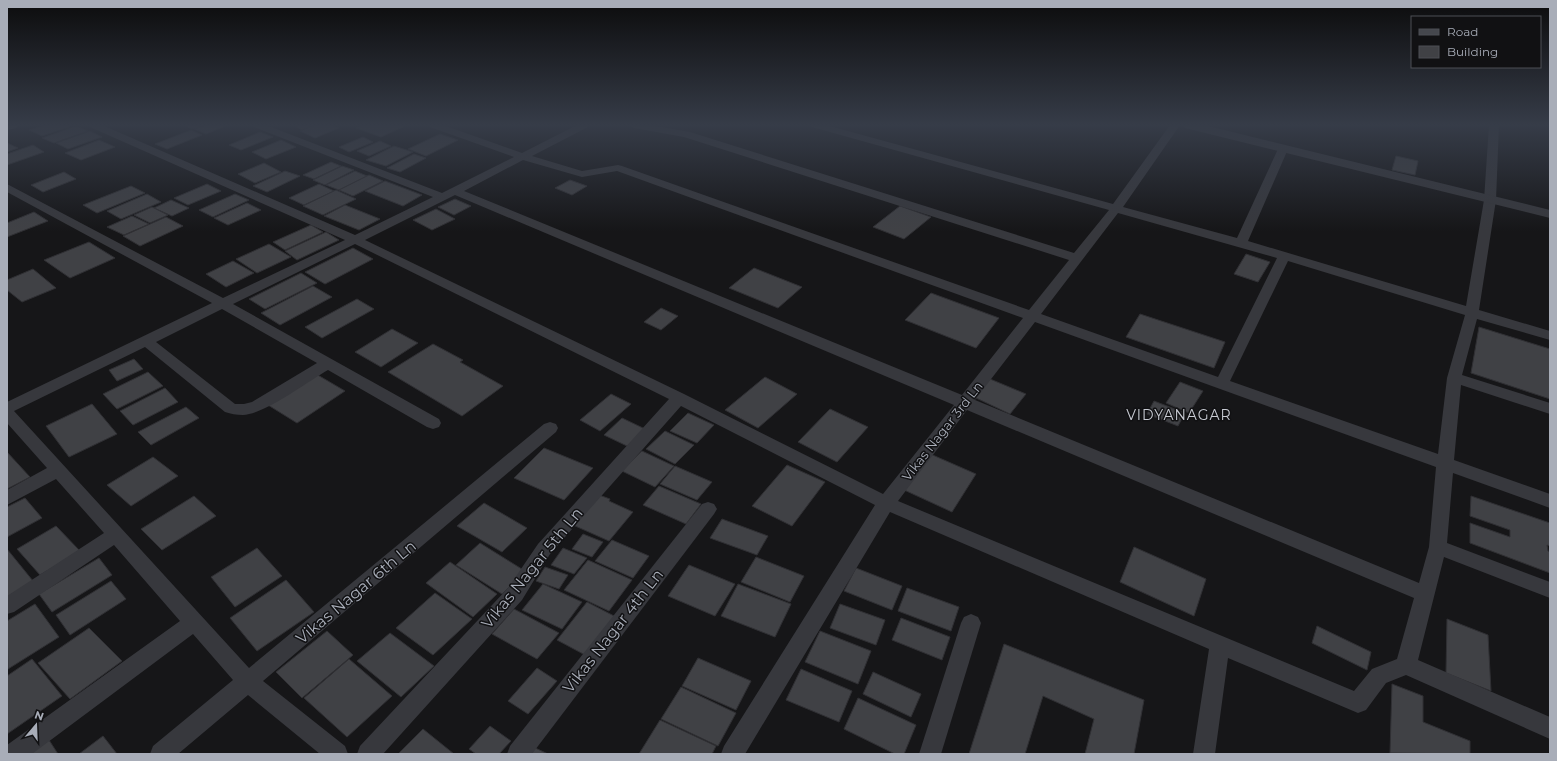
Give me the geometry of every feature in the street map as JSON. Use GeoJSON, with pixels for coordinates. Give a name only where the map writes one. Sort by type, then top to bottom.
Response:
{"type":"FeatureCollection","features":[{"type":"Feature","properties":{"kind":"street"},"geometry":{"type":"LineString","coordinates":[[175,161],[356,240],[679,398],[886,503],[1358,703],[1379,676],[1406,665],[1550,728]]}},
{"type":"Feature","properties":{"kind":"street"},"geometry":{"type":"LineString","coordinates":[[349,161],[443,197]]}},
{"type":"Feature","properties":{"kind":"street"},"geometry":{"type":"LineString","coordinates":[[7,408],[356,240],[517,161]]}},
{"type":"Feature","properties":{"kind":"street"},"geometry":{"type":"LineString","coordinates":[[536,161],[582,174],[618,168],[1550,501]]}},
{"type":"Feature","properties":{"kind":"street"},"geometry":{"type":"LineString","coordinates":[[770,161],[1077,258]]}},
{"type":"Feature","properties":{"kind":"street"},"geometry":{"type":"LineString","coordinates":[[944,161],[1241,243],[1550,336]]}},
{"type":"Feature","properties":{"kind":"street","name":"Vikas Nagar 3rd Ln"},"geometry":{"type":"LineString","coordinates":[[732,754],[886,503],[1116,208],[1150,161]]}},
{"type":"Feature","properties":{"kind":"street"},"geometry":{"type":"LineString","coordinates":[[1241,243],[1277,161]]}},
{"type":"Feature","properties":{"kind":"street"},"geometry":{"type":"LineString","coordinates":[[1329,161],[1550,214]]}},
{"type":"Feature","properties":{"kind":"street"},"geometry":{"type":"LineString","coordinates":[[1406,665],[1438,547],[1454,378],[1472,313],[1490,200],[1492,161]]}},
{"type":"Feature","properties":{"kind":"street"},"geometry":{"type":"LineString","coordinates":[[7,186],[224,304],[433,423]]}},
{"type":"Feature","properties":{"kind":"street"},"geometry":{"type":"LineString","coordinates":[[455,191],[1425,594]]}},
{"type":"Feature","properties":{"kind":"street"},"geometry":{"type":"LineString","coordinates":[[1222,383],[1284,256]]}},
{"type":"Feature","properties":{"kind":"street"},"geometry":{"type":"LineString","coordinates":[[146,341],[230,408],[238,410],[247,410],[257,406],[328,363]]}},
{"type":"Feature","properties":{"kind":"street"},"geometry":{"type":"LineString","coordinates":[[1454,378],[1550,409]]}},
{"type":"Feature","properties":{"kind":"street","name":"Vikas Nagar 5th Ln"},"geometry":{"type":"LineString","coordinates":[[368,754],[515,594],[544,549],[679,398]]}},
{"type":"Feature","properties":{"kind":"street"},"geometry":{"type":"LineString","coordinates":[[7,413],[248,682],[337,754]]}},
{"type":"Feature","properties":{"kind":"street","name":"Vikas Nagar 6th Ln"},"geometry":{"type":"LineString","coordinates":[[161,754],[550,428]]}},
{"type":"Feature","properties":{"kind":"street"},"geometry":{"type":"LineString","coordinates":[[7,498],[58,470]]}},
{"type":"Feature","properties":{"kind":"street","name":"Vikas Nagar 4th Ln"},"geometry":{"type":"LineString","coordinates":[[518,754],[708,508]]}},
{"type":"Feature","properties":{"kind":"street"},"geometry":{"type":"LineString","coordinates":[[7,606],[116,535]]}},
{"type":"Feature","properties":{"kind":"street"},"geometry":{"type":"LineString","coordinates":[[1438,547],[1550,590]]}},
{"type":"Feature","properties":{"kind":"street"},"geometry":{"type":"LineString","coordinates":[[13,754],[194,622]]}},
{"type":"Feature","properties":{"kind":"street"},"geometry":{"type":"LineString","coordinates":[[930,754],[971,623]]}},
{"type":"Feature","properties":{"kind":"street"},"geometry":{"type":"LineString","coordinates":[[1204,754],[1220,644]]}},
{"type":"Feature","properties":{"kind":"building"},"geometry":{"type":"Polygon","coordinates":[[[7,161],[20,161],[7,165],[7,161]]]}},
{"type":"Feature","properties":{"kind":"building"},"geometry":{"type":"Polygon","coordinates":[[[368,161],[397,161],[386,166],[368,161]]]}},
{"type":"Feature","properties":{"kind":"building"},"geometry":{"type":"Polygon","coordinates":[[[401,161],[421,161],[400,172],[387,168],[401,161]]]}},
{"type":"Feature","properties":{"kind":"building"},"geometry":{"type":"Polygon","coordinates":[[[1395,161],[1418,161],[1415,175],[1392,170],[1395,161]]]}},
{"type":"Feature","properties":{"kind":"building"},"geometry":{"type":"Polygon","coordinates":[[[331,162],[341,166],[314,179],[303,175],[331,162]]]}},
{"type":"Feature","properties":{"kind":"building"},"geometry":{"type":"Polygon","coordinates":[[[264,163],[281,172],[255,183],[238,174],[264,163]]]}},
{"type":"Feature","properties":{"kind":"building"},"geometry":{"type":"Polygon","coordinates":[[[342,166],[354,170],[325,185],[313,180],[342,166]]]}},
{"type":"Feature","properties":{"kind":"building"},"geometry":{"type":"Polygon","coordinates":[[[285,171],[300,176],[267,192],[253,186],[285,171]]]}},
{"type":"Feature","properties":{"kind":"building"},"geometry":{"type":"Polygon","coordinates":[[[355,171],[367,176],[339,190],[326,185],[355,171]]]}},
{"type":"Feature","properties":{"kind":"building"},"geometry":{"type":"Polygon","coordinates":[[[64,172],[76,179],[43,192],[31,185],[64,172]]]}},
{"type":"Feature","properties":{"kind":"building"},"geometry":{"type":"Polygon","coordinates":[[[369,175],[383,181],[353,196],[339,190],[369,175]]]}},
{"type":"Feature","properties":{"kind":"building"},"geometry":{"type":"Polygon","coordinates":[[[570,180],[587,186],[572,195],[555,188],[570,180]]]}},
{"type":"Feature","properties":{"kind":"building"},"geometry":{"type":"Polygon","coordinates":[[[385,181],[422,195],[403,206],[365,191],[385,181]]]}},
{"type":"Feature","properties":{"kind":"building"},"geometry":{"type":"Polygon","coordinates":[[[207,184],[221,191],[188,205],[174,198],[207,184]]]}},
{"type":"Feature","properties":{"kind":"building"},"geometry":{"type":"Polygon","coordinates":[[[319,184],[334,191],[304,205],[289,198],[319,184]]]}},
{"type":"Feature","properties":{"kind":"building"},"geometry":{"type":"Polygon","coordinates":[[[131,186],[145,193],[97,213],[83,205],[131,186]]]}},
{"type":"Feature","properties":{"kind":"building"},"geometry":{"type":"Polygon","coordinates":[[[336,190],[356,199],[323,215],[303,206],[336,190]]]}},
{"type":"Feature","properties":{"kind":"building"},"geometry":{"type":"Polygon","coordinates":[[[147,194],[161,202],[121,219],[107,211],[147,194]]]}},
{"type":"Feature","properties":{"kind":"building"},"geometry":{"type":"Polygon","coordinates":[[[235,194],[249,200],[213,217],[199,210],[235,194]]]}},
{"type":"Feature","properties":{"kind":"building"},"geometry":{"type":"Polygon","coordinates":[[[455,199],[471,206],[454,215],[438,207],[455,199]]]}},
{"type":"Feature","properties":{"kind":"building"},"geometry":{"type":"Polygon","coordinates":[[[171,200],[189,208],[172,216],[154,208],[171,200]]]}},
{"type":"Feature","properties":{"kind":"building"},"geometry":{"type":"Polygon","coordinates":[[[247,203],[261,210],[228,225],[214,218],[247,203]]]}},
{"type":"Feature","properties":{"kind":"building"},"geometry":{"type":"Polygon","coordinates":[[[345,205],[380,219],[359,230],[324,216],[345,205]]]}},
{"type":"Feature","properties":{"kind":"building"},"geometry":{"type":"Polygon","coordinates":[[[900,206],[931,217],[904,239],[873,227],[900,206]]]}},
{"type":"Feature","properties":{"kind":"building"},"geometry":{"type":"Polygon","coordinates":[[[152,207],[168,215],[150,223],[134,215],[152,207]]]}},
{"type":"Feature","properties":{"kind":"building"},"geometry":{"type":"Polygon","coordinates":[[[436,209],[455,219],[432,230],[413,220],[436,209]]]}},
{"type":"Feature","properties":{"kind":"building"},"geometry":{"type":"Polygon","coordinates":[[[34,212],[48,221],[7,237],[7,223],[34,212]]]}},
{"type":"Feature","properties":{"kind":"building"},"geometry":{"type":"Polygon","coordinates":[[[132,216],[149,224],[124,235],[107,227],[132,216]]]}},
{"type":"Feature","properties":{"kind":"building"},"geometry":{"type":"Polygon","coordinates":[[[166,217],[183,226],[140,246],[123,236],[166,217]]]}},
{"type":"Feature","properties":{"kind":"building"},"geometry":{"type":"Polygon","coordinates":[[[311,225],[323,232],[285,250],[273,242],[311,225]]]}},
{"type":"Feature","properties":{"kind":"building"},"geometry":{"type":"Polygon","coordinates":[[[326,232],[339,240],[297,260],[285,251],[326,232]]]}},
{"type":"Feature","properties":{"kind":"building"},"geometry":{"type":"Polygon","coordinates":[[[89,242],[115,258],[70,278],[44,260],[89,242]]]}},
{"type":"Feature","properties":{"kind":"building"},"geometry":{"type":"Polygon","coordinates":[[[269,244],[291,257],[257,273],[236,259],[269,244]]]}},
{"type":"Feature","properties":{"kind":"building"},"geometry":{"type":"Polygon","coordinates":[[[353,248],[373,259],[325,284],[305,272],[353,248]]]}},
{"type":"Feature","properties":{"kind":"building"},"geometry":{"type":"Polygon","coordinates":[[[1246,254],[1270,262],[1258,282],[1234,274],[1246,254]]]}},
{"type":"Feature","properties":{"kind":"building"},"geometry":{"type":"Polygon","coordinates":[[[233,261],[254,273],[226,287],[206,274],[233,261]]]}},
{"type":"Feature","properties":{"kind":"building"},"geometry":{"type":"Polygon","coordinates":[[[754,268],[802,287],[778,308],[729,288],[754,268]]]}},
{"type":"Feature","properties":{"kind":"building"},"geometry":{"type":"Polygon","coordinates":[[[33,269],[56,288],[22,302],[7,290],[7,280],[33,269]]]}},
{"type":"Feature","properties":{"kind":"building"},"geometry":{"type":"Polygon","coordinates":[[[301,273],[317,283],[265,309],[249,299],[301,273]]]}},
{"type":"Feature","properties":{"kind":"building"},"geometry":{"type":"Polygon","coordinates":[[[313,286],[332,297],[280,325],[261,313],[313,286]]]}},
{"type":"Feature","properties":{"kind":"building"},"geometry":{"type":"Polygon","coordinates":[[[931,293],[999,318],[976,348],[905,320],[931,293]]]}},
{"type":"Feature","properties":{"kind":"building"},"geometry":{"type":"Polygon","coordinates":[[[357,299],[374,309],[322,338],[305,327],[357,299]]]}},
{"type":"Feature","properties":{"kind":"building"},"geometry":{"type":"Polygon","coordinates":[[[661,308],[678,316],[661,330],[644,322],[661,308]]]}},
{"type":"Feature","properties":{"kind":"building"},"geometry":{"type":"Polygon","coordinates":[[[1140,314],[1225,342],[1214,368],[1126,337],[1140,314]]]}},
{"type":"Feature","properties":{"kind":"building"},"geometry":{"type":"Polygon","coordinates":[[[1479,327],[1550,349],[1550,399],[1471,373],[1479,327]]]}},
{"type":"Feature","properties":{"kind":"building"},"geometry":{"type":"Polygon","coordinates":[[[392,329],[418,343],[381,367],[355,352],[392,329]]]}},
{"type":"Feature","properties":{"kind":"building"},"geometry":{"type":"Polygon","coordinates":[[[433,344],[463,360],[460,362],[503,386],[462,416],[388,372],[433,344]]]}},
{"type":"Feature","properties":{"kind":"building"},"geometry":{"type":"Polygon","coordinates":[[[134,359],[143,369],[117,381],[109,370],[134,359]]]}},
{"type":"Feature","properties":{"kind":"building"},"geometry":{"type":"Polygon","coordinates":[[[148,372],[163,386],[117,409],[103,394],[148,372]]]}},
{"type":"Feature","properties":{"kind":"building"},"geometry":{"type":"Polygon","coordinates":[[[316,374],[345,391],[297,423],[268,405],[316,374]]]}},
{"type":"Feature","properties":{"kind":"building"},"geometry":{"type":"Polygon","coordinates":[[[765,377],[797,394],[758,428],[725,410],[765,377]]]}},
{"type":"Feature","properties":{"kind":"building"},"geometry":{"type":"Polygon","coordinates":[[[990,379],[1026,394],[1010,414],[974,397],[990,379]]]}},
{"type":"Feature","properties":{"kind":"building"},"geometry":{"type":"Polygon","coordinates":[[[1180,382],[1203,391],[1189,413],[1166,403],[1180,382]]]}},
{"type":"Feature","properties":{"kind":"building"},"geometry":{"type":"Polygon","coordinates":[[[165,388],[178,402],[133,425],[120,411],[165,388]]]}},
{"type":"Feature","properties":{"kind":"building"},"geometry":{"type":"Polygon","coordinates":[[[611,394],[631,404],[600,431],[580,420],[611,394]]]}},
{"type":"Feature","properties":{"kind":"building"},"geometry":{"type":"Polygon","coordinates":[[[1154,401],[1185,413],[1178,426],[1147,414],[1154,401]]]}},
{"type":"Feature","properties":{"kind":"building"},"geometry":{"type":"Polygon","coordinates":[[[92,404],[117,434],[69,457],[46,426],[92,404]]]}},
{"type":"Feature","properties":{"kind":"building"},"geometry":{"type":"Polygon","coordinates":[[[186,407],[199,418],[151,445],[138,432],[186,407]]]}},
{"type":"Feature","properties":{"kind":"building"},"geometry":{"type":"Polygon","coordinates":[[[830,409],[868,427],[837,462],[798,442],[830,409]]]}},
{"type":"Feature","properties":{"kind":"building"},"geometry":{"type":"Polygon","coordinates":[[[688,413],[714,425],[697,443],[670,431],[688,413]]]}},
{"type":"Feature","properties":{"kind":"building"},"geometry":{"type":"Polygon","coordinates":[[[622,418],[645,429],[627,446],[604,435],[622,418]]]}},
{"type":"Feature","properties":{"kind":"building"},"geometry":{"type":"Polygon","coordinates":[[[665,431],[694,445],[675,464],[646,449],[665,431]]]}},
{"type":"Feature","properties":{"kind":"building"},"geometry":{"type":"Polygon","coordinates":[[[544,448],[593,468],[564,500],[514,478],[544,448]]]}},
{"type":"Feature","properties":{"kind":"building"},"geometry":{"type":"Polygon","coordinates":[[[642,451],[674,466],[655,487],[622,471],[642,451]]]}},
{"type":"Feature","properties":{"kind":"building"},"geometry":{"type":"Polygon","coordinates":[[[7,452],[30,477],[7,489],[7,452]]]}},
{"type":"Feature","properties":{"kind":"building"},"geometry":{"type":"Polygon","coordinates":[[[928,453],[976,474],[952,512],[902,489],[928,453]]]}},
{"type":"Feature","properties":{"kind":"building"},"geometry":{"type":"Polygon","coordinates":[[[153,457],[178,476],[131,506],[107,485],[153,457]]]}},
{"type":"Feature","properties":{"kind":"building"},"geometry":{"type":"Polygon","coordinates":[[[787,465],[825,482],[792,526],[752,506],[787,465]]]}},
{"type":"Feature","properties":{"kind":"building"},"geometry":{"type":"Polygon","coordinates":[[[675,466],[712,482],[697,500],[660,484],[675,466]]]}},
{"type":"Feature","properties":{"kind":"building"},"geometry":{"type":"Polygon","coordinates":[[[659,486],[701,504],[686,524],[643,505],[659,486]]]}},
{"type":"Feature","properties":{"kind":"building"},"geometry":{"type":"Polygon","coordinates":[[[599,495],[610,499],[609,501],[633,512],[609,541],[573,525],[599,495]]]}},
{"type":"Feature","properties":{"kind":"building"},"geometry":{"type":"Polygon","coordinates":[[[194,496],[216,516],[162,550],[141,529],[194,496]]]}},
{"type":"Feature","properties":{"kind":"building"},"geometry":{"type":"Polygon","coordinates":[[[1471,496],[1550,523],[1550,546],[1547,545],[1548,551],[1550,552],[1550,573],[1470,543],[1470,523],[1510,537],[1510,530],[1470,516],[1471,496]]]}},
{"type":"Feature","properties":{"kind":"building"},"geometry":{"type":"Polygon","coordinates":[[[25,498],[42,518],[7,537],[7,507],[25,498]]]}},
{"type":"Feature","properties":{"kind":"building"},"geometry":{"type":"Polygon","coordinates":[[[484,503],[527,528],[502,552],[457,526],[484,503]]]}},
{"type":"Feature","properties":{"kind":"building"},"geometry":{"type":"Polygon","coordinates":[[[722,519],[768,536],[757,555],[710,538],[722,519]]]}},
{"type":"Feature","properties":{"kind":"building"},"geometry":{"type":"Polygon","coordinates":[[[56,526],[80,551],[40,575],[17,549],[56,526]]]}},
{"type":"Feature","properties":{"kind":"building"},"geometry":{"type":"Polygon","coordinates":[[[583,534],[603,542],[592,557],[572,549],[583,534]]]}},
{"type":"Feature","properties":{"kind":"building"},"geometry":{"type":"Polygon","coordinates":[[[612,540],[649,556],[633,578],[595,561],[612,540]]]}},
{"type":"Feature","properties":{"kind":"building"},"geometry":{"type":"Polygon","coordinates":[[[480,543],[525,571],[502,594],[456,565],[480,543]]]}},
{"type":"Feature","properties":{"kind":"building"},"geometry":{"type":"Polygon","coordinates":[[[1134,547],[1206,579],[1194,616],[1120,582],[1134,547]]]}},
{"type":"Feature","properties":{"kind":"building"},"geometry":{"type":"Polygon","coordinates":[[[257,548],[282,576],[235,607],[211,577],[257,548]]]}},
{"type":"Feature","properties":{"kind":"building"},"geometry":{"type":"Polygon","coordinates":[[[563,548],[587,558],[574,574],[551,565],[563,548]]]}},
{"type":"Feature","properties":{"kind":"building"},"geometry":{"type":"Polygon","coordinates":[[[7,549],[33,581],[7,597],[7,549]]]}},
{"type":"Feature","properties":{"kind":"building"},"geometry":{"type":"Polygon","coordinates":[[[756,557],[804,576],[790,602],[741,582],[756,557]]]}},
{"type":"Feature","properties":{"kind":"building"},"geometry":{"type":"Polygon","coordinates":[[[99,558],[112,575],[52,612],[39,594],[99,558]]]}},
{"type":"Feature","properties":{"kind":"building"},"geometry":{"type":"Polygon","coordinates":[[[588,560],[632,580],[609,611],[564,590],[588,560]]]}},
{"type":"Feature","properties":{"kind":"building"},"geometry":{"type":"Polygon","coordinates":[[[450,562],[497,594],[473,617],[426,583],[450,562]]]}},
{"type":"Feature","properties":{"kind":"building"},"geometry":{"type":"Polygon","coordinates":[[[689,565],[735,584],[715,616],[668,596],[689,565]]]}},
{"type":"Feature","properties":{"kind":"building"},"geometry":{"type":"Polygon","coordinates":[[[545,567],[568,575],[559,589],[536,581],[545,567]]]}},
{"type":"Feature","properties":{"kind":"building"},"geometry":{"type":"Polygon","coordinates":[[[856,568],[902,586],[892,610],[844,591],[856,568]]]}},
{"type":"Feature","properties":{"kind":"building"},"geometry":{"type":"Polygon","coordinates":[[[286,580],[314,612],[257,651],[230,618],[286,580]]]}},
{"type":"Feature","properties":{"kind":"building"},"geometry":{"type":"Polygon","coordinates":[[[111,581],[126,599],[70,635],[56,615],[111,581]]]}},
{"type":"Feature","properties":{"kind":"building"},"geometry":{"type":"Polygon","coordinates":[[[543,584],[582,602],[562,629],[522,610],[543,584]]]}},
{"type":"Feature","properties":{"kind":"building"},"geometry":{"type":"Polygon","coordinates":[[[738,584],[791,604],[775,637],[721,616],[738,584]]]}},
{"type":"Feature","properties":{"kind":"building"},"geometry":{"type":"Polygon","coordinates":[[[907,588],[959,607],[951,631],[898,611],[907,588]]]}},
{"type":"Feature","properties":{"kind":"building"},"geometry":{"type":"Polygon","coordinates":[[[435,593],[472,619],[433,655],[396,628],[435,593]]]}},
{"type":"Feature","properties":{"kind":"building"},"geometry":{"type":"Polygon","coordinates":[[[587,602],[616,617],[587,656],[557,640],[587,602]]]}},
{"type":"Feature","properties":{"kind":"building"},"geometry":{"type":"Polygon","coordinates":[[[35,604],[59,637],[8,669],[7,621],[35,604]]]}},
{"type":"Feature","properties":{"kind":"building"},"geometry":{"type":"Polygon","coordinates":[[[840,604],[885,620],[876,645],[830,628],[840,604]]]}},
{"type":"Feature","properties":{"kind":"building"},"geometry":{"type":"Polygon","coordinates":[[[514,609],[559,633],[537,659],[492,634],[514,609]]]}},
{"type":"Feature","properties":{"kind":"building"},"geometry":{"type":"Polygon","coordinates":[[[901,618],[950,637],[942,660],[892,640],[901,618]]]}},
{"type":"Feature","properties":{"kind":"building"},"geometry":{"type":"Polygon","coordinates":[[[1447,619],[1488,635],[1491,691],[1446,673],[1447,619]]]}},
{"type":"Feature","properties":{"kind":"building"},"geometry":{"type":"Polygon","coordinates":[[[1317,626],[1371,652],[1367,670],[1312,643],[1317,626]]]}},
{"type":"Feature","properties":{"kind":"building"},"geometry":{"type":"Polygon","coordinates":[[[89,628],[122,661],[70,699],[38,663],[89,628]]]}},
{"type":"Feature","properties":{"kind":"building"},"geometry":{"type":"Polygon","coordinates":[[[327,631],[353,655],[302,698],[276,672],[327,631]]]}},
{"type":"Feature","properties":{"kind":"building"},"geometry":{"type":"Polygon","coordinates":[[[820,631],[871,651],[858,684],[805,662],[820,631]]]}},
{"type":"Feature","properties":{"kind":"building"},"geometry":{"type":"Polygon","coordinates":[[[390,633],[434,666],[401,697],[357,661],[390,633]]]}},
{"type":"Feature","properties":{"kind":"building"},"geometry":{"type":"Polygon","coordinates":[[[1004,644],[1144,700],[1134,754],[1085,754],[1094,719],[1043,696],[1025,754],[969,754],[1004,644]]]}},
{"type":"Feature","properties":{"kind":"building"},"geometry":{"type":"Polygon","coordinates":[[[698,658],[751,681],[736,710],[682,686],[698,658]]]}},
{"type":"Feature","properties":{"kind":"building"},"geometry":{"type":"Polygon","coordinates":[[[32,659],[62,696],[7,734],[7,676],[32,659]]]}},
{"type":"Feature","properties":{"kind":"building"},"geometry":{"type":"Polygon","coordinates":[[[349,659],[392,696],[347,737],[304,698],[349,659]]]}},
{"type":"Feature","properties":{"kind":"building"},"geometry":{"type":"Polygon","coordinates":[[[537,668],[557,681],[528,714],[508,701],[537,668]]]}},
{"type":"Feature","properties":{"kind":"building"},"geometry":{"type":"Polygon","coordinates":[[[801,669],[852,691],[839,722],[786,700],[801,669]]]}},
{"type":"Feature","properties":{"kind":"building"},"geometry":{"type":"Polygon","coordinates":[[[873,672],[921,694],[911,717],[863,694],[873,672]]]}},
{"type":"Feature","properties":{"kind":"building"},"geometry":{"type":"Polygon","coordinates":[[[1392,684],[1423,696],[1423,722],[1470,741],[1470,754],[1390,753],[1392,684]]]}},
{"type":"Feature","properties":{"kind":"building"},"geometry":{"type":"Polygon","coordinates":[[[681,687],[736,713],[718,746],[661,719],[681,687]]]}},
{"type":"Feature","properties":{"kind":"building"},"geometry":{"type":"Polygon","coordinates":[[[858,698],[916,725],[904,754],[895,754],[844,729],[858,698]]]}},
{"type":"Feature","properties":{"kind":"building"},"geometry":{"type":"Polygon","coordinates":[[[660,720],[716,746],[712,754],[639,754],[660,720]]]}},
{"type":"Feature","properties":{"kind":"building"},"geometry":{"type":"Polygon","coordinates":[[[490,726],[511,741],[499,754],[476,754],[469,749],[490,726]]]}},
{"type":"Feature","properties":{"kind":"building"},"geometry":{"type":"Polygon","coordinates":[[[423,729],[454,754],[398,754],[423,729]]]}},
{"type":"Feature","properties":{"kind":"building"},"geometry":{"type":"Polygon","coordinates":[[[103,736],[117,754],[79,754],[103,736]]]}},
{"type":"Feature","properties":{"kind":"building"},"geometry":{"type":"Polygon","coordinates":[[[49,740],[58,754],[29,754],[49,740]]]}},
{"type":"Feature","properties":{"kind":"building"},"geometry":{"type":"Polygon","coordinates":[[[531,746],[548,754],[525,754],[531,746]]]}},
{"type":"Feature","properties":{"kind":"district","name":"VIDYANAGAR"},"geometry":{"type":"Point","coordinates":[1179,415]}}]}
